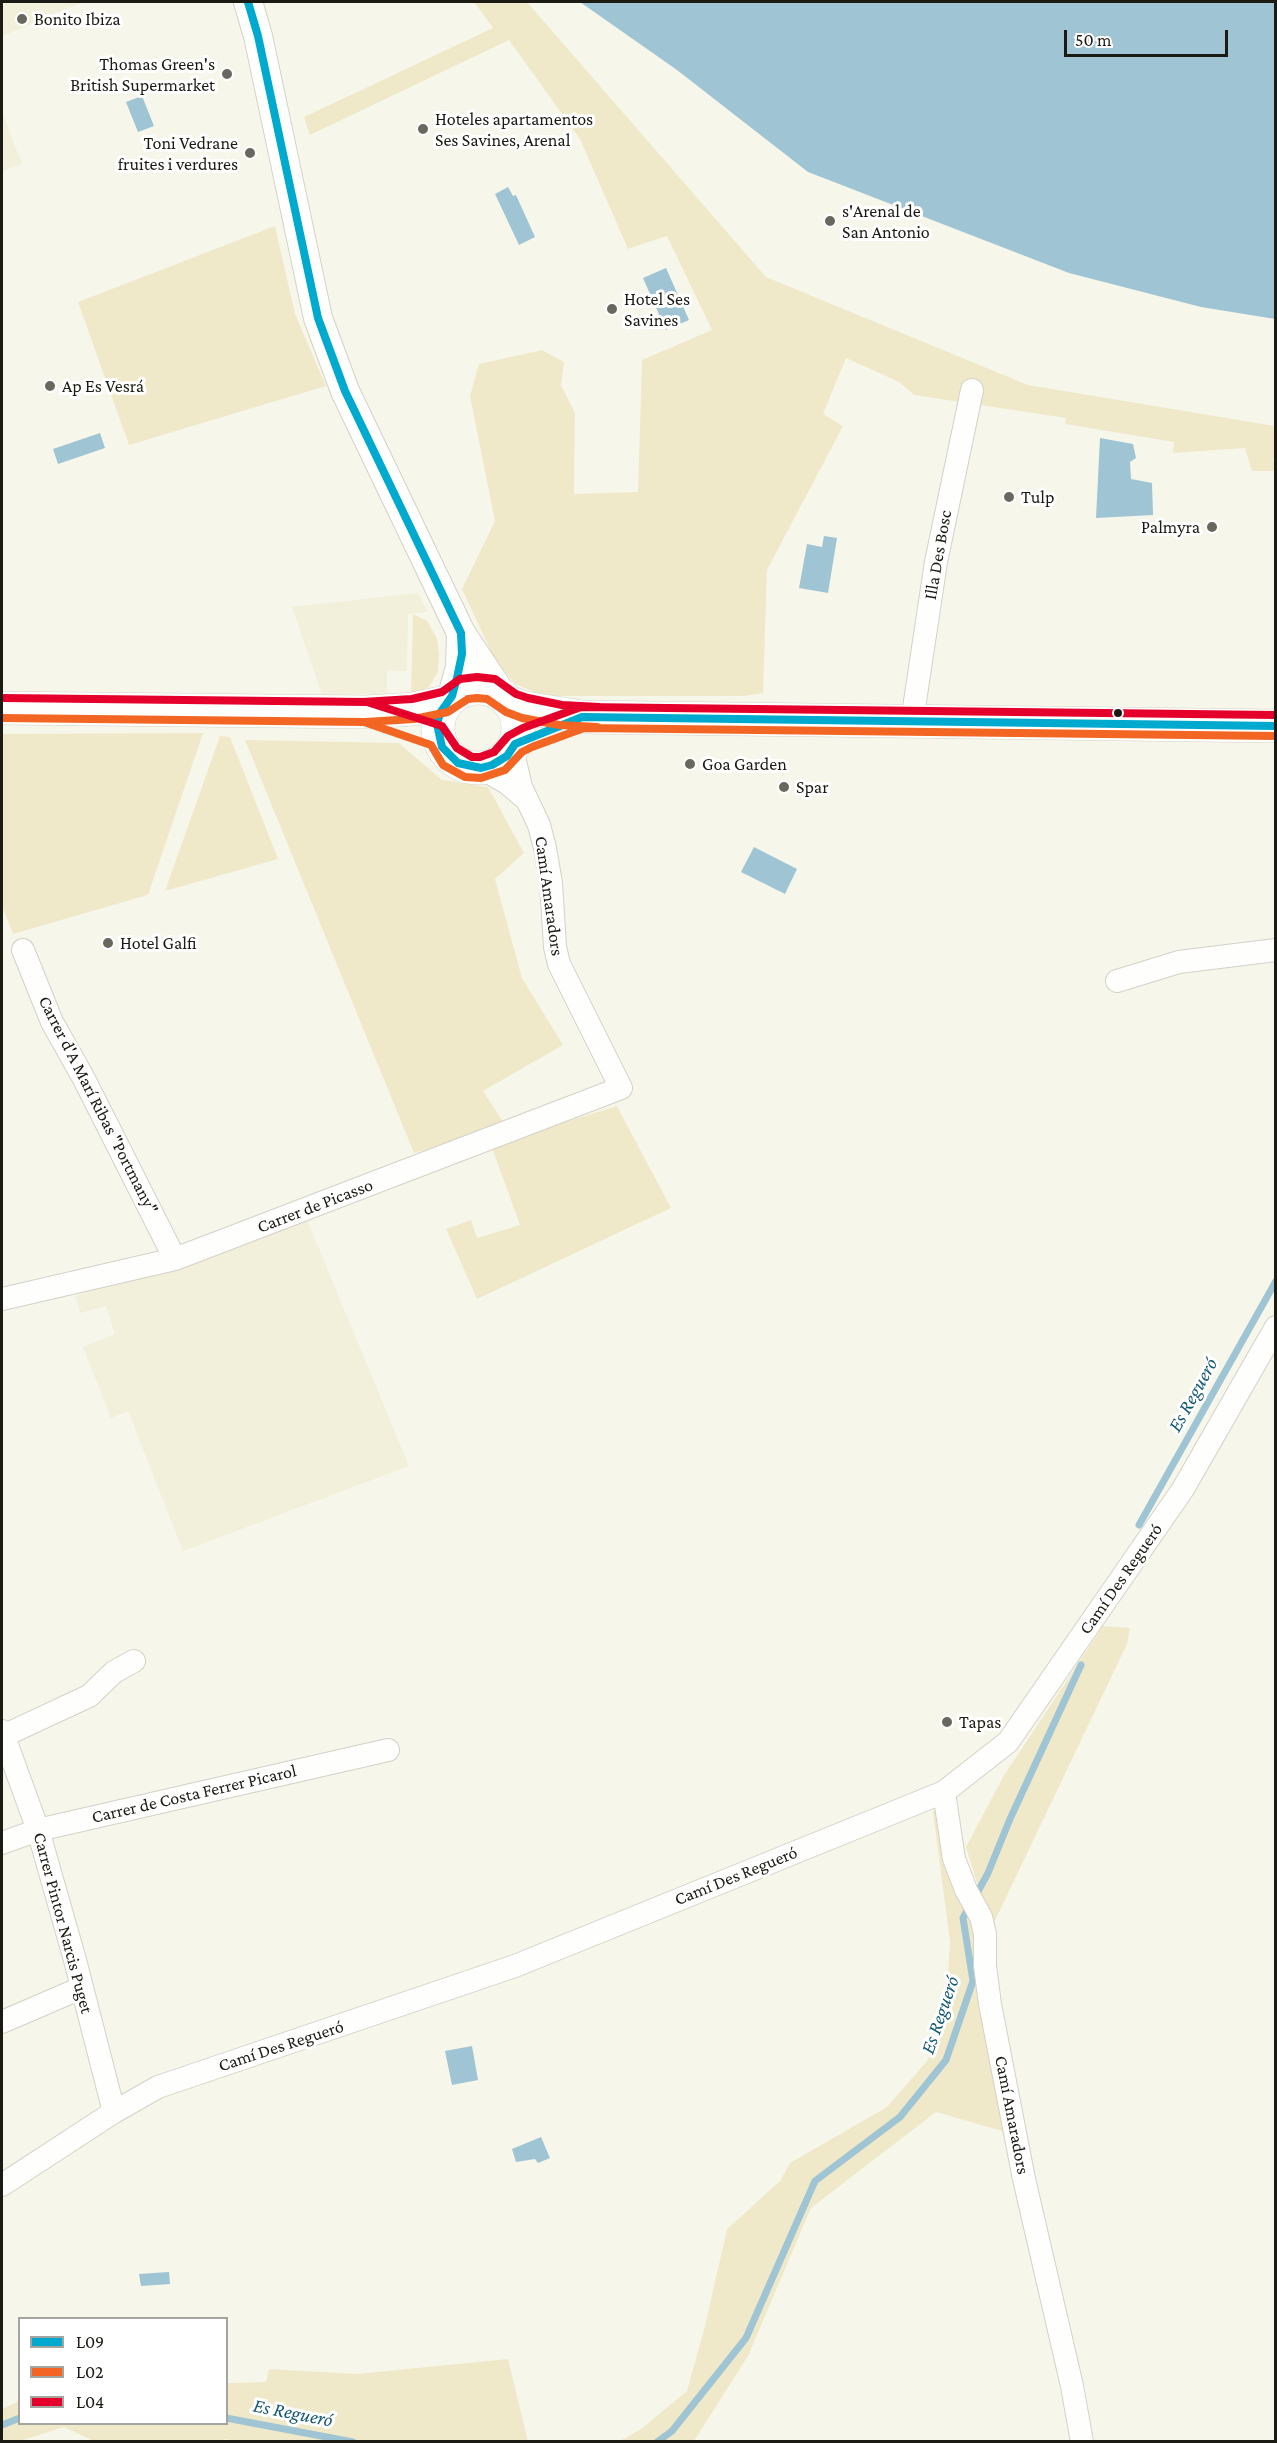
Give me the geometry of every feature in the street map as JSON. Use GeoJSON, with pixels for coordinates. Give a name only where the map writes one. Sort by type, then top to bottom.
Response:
{"type":"FeatureCollection","features":[{"type":"Feature","properties":{"kind":"main road"},"geometry":{"type":"LineString","coordinates":[[2,708],[366,712],[413,709],[449,699],[464,689],[477,687],[491,689],[525,708],[582,717],[1275,726]]}},
{"type":"Feature","properties":{"kind":"main road"},"geometry":{"type":"LineString","coordinates":[[449,699],[440,713],[437,724],[438,736],[449,756],[469,767],[481,768],[500,761],[514,746],[546,730],[582,717]]}},
{"type":"Feature","properties":{"kind":"main road"},"geometry":{"type":"LineString","coordinates":[[507,700],[518,723],[514,746]]}},
{"type":"Feature","properties":{"kind":"main road"},"geometry":{"type":"LineString","coordinates":[[366,712],[438,736]]}},
{"type":"Feature","properties":{"kind":"street"},"geometry":{"type":"LineString","coordinates":[[248,2],[258,36],[318,318],[345,391],[461,633],[507,700]]}},
{"type":"Feature","properties":{"kind":"street","name":"Illa Des Bosc"},"geometry":{"type":"LineString","coordinates":[[912,721],[936,562],[972,390]]}},
{"type":"Feature","properties":{"kind":"street"},"geometry":{"type":"LineString","coordinates":[[449,699],[460,667],[461,633]]}},
{"type":"Feature","properties":{"kind":"street","name":"Camí Amaradors"},"geometry":{"type":"LineString","coordinates":[[514,746],[518,776],[539,825],[545,848],[551,883],[555,947],[559,963],[621,1088]]}},
{"type":"Feature","properties":{"kind":"street","name":"Camí Amaradors"},"geometry":{"type":"LineString","coordinates":[[481,768],[507,783],[526,799]]}},
{"type":"Feature","properties":{"kind":"street","name":"Carrer d'A Marí Ribas \"Portmany\""},"geometry":{"type":"LineString","coordinates":[[23,950],[52,1022],[83,1077],[175,1259]]}},
{"type":"Feature","properties":{"kind":"street"},"geometry":{"type":"LineString","coordinates":[[1117,981],[1179,962],[1275,950]]}},
{"type":"Feature","properties":{"kind":"street","name":"Carrer de Picasso"},"geometry":{"type":"LineString","coordinates":[[2,1299],[175,1259],[621,1088]]}},
{"type":"Feature","properties":{"kind":"street","name":"Camí Des Regueró"},"geometry":{"type":"LineString","coordinates":[[2,2185],[114,2112],[158,2087],[515,1966],[944,1792],[1008,1742],[1183,1489],[1275,1327]]}},
{"type":"Feature","properties":{"kind":"street","name":"Carrer Pintor Narcis Puget"},"geometry":{"type":"LineString","coordinates":[[114,2112],[75,1960],[38,1830],[2,1733],[89,1696],[114,1672],[134,1661]]}},
{"type":"Feature","properties":{"kind":"street","name":"Carrer de Costa Ferrer Picarol"},"geometry":{"type":"LineString","coordinates":[[2,1843],[38,1830],[388,1750]]}},
{"type":"Feature","properties":{"kind":"street","name":"Camí Amaradors"},"geometry":{"type":"LineString","coordinates":[[944,1792],[954,1859],[959,1876],[981,1917],[985,1934],[985,1965],[990,2004],[1024,2179],[1072,2386],[1082,2442]]}},
{"type":"Feature","properties":{"kind":"street"},"geometry":{"type":"LineString","coordinates":[[2,2022],[81,1988]]}},
{"type":"Feature","properties":{"kind":"shaded area","name":"Bonito Ibiza"},"geometry":{"type":"Polygon","coordinates":[[[2,2],[83,2],[2,36],[2,2]]]}},
{"type":"Feature","properties":{"kind":"shaded area"},"geometry":{"type":"Polygon","coordinates":[[[474,2],[527,2],[766,277],[1028,385],[1275,426],[1275,458],[1273,458],[1275,471],[1252,471],[1245,448],[1173,453],[1174,442],[1065,424],[1066,418],[914,395],[899,382],[846,358],[823,414],[843,426],[767,570],[763,693],[744,696],[544,696],[515,684],[493,656],[462,589],[495,521],[470,396],[479,364],[542,350],[564,362],[561,385],[575,413],[574,494],[638,492],[642,360],[712,330],[667,236],[628,249],[580,139],[509,40],[310,135],[304,117],[493,28],[474,2]]]}},
{"type":"Feature","properties":{"kind":"shaded area"},"geometry":{"type":"Polygon","coordinates":[[[2,112],[22,164],[2,171],[2,112]]]}},
{"type":"Feature","properties":{"kind":"shaded area"},"geometry":{"type":"Polygon","coordinates":[[[275,226],[295,314],[326,386],[129,445],[78,302],[275,226]]]}},
{"type":"Feature","properties":{"kind":"shaded area"},"geometry":{"type":"Polygon","coordinates":[[[418,593],[428,612],[408,614],[407,671],[387,671],[387,694],[322,695],[292,607],[418,593]]]}},
{"type":"Feature","properties":{"kind":"shaded area"},"geometry":{"type":"Polygon","coordinates":[[[413,614],[427,621],[437,638],[439,654],[438,672],[429,687],[411,699],[413,614]]]}},
{"type":"Feature","properties":{"kind":"shaded area"},"geometry":{"type":"Polygon","coordinates":[[[203,733],[148,895],[13,934],[2,906],[2,734],[203,733]]]}},
{"type":"Feature","properties":{"kind":"shaded area"},"geometry":{"type":"Polygon","coordinates":[[[220,736],[230,737],[278,859],[165,891],[220,736]]]}},
{"type":"Feature","properties":{"kind":"shaded area"},"geometry":{"type":"Polygon","coordinates":[[[245,740],[399,743],[442,780],[488,787],[524,853],[495,879],[522,978],[563,1045],[483,1091],[506,1126],[414,1153],[245,740]]]}},
{"type":"Feature","properties":{"kind":"shaded area"},"geometry":{"type":"Polygon","coordinates":[[[617,1106],[671,1208],[477,1299],[446,1229],[471,1220],[477,1238],[520,1225],[491,1145],[617,1106]]]}},
{"type":"Feature","properties":{"kind":"shaded area"},"geometry":{"type":"Polygon","coordinates":[[[305,1215],[409,1466],[183,1551],[128,1411],[111,1418],[83,1347],[115,1334],[106,1306],[80,1313],[76,1296],[305,1215]]]}},
{"type":"Feature","properties":{"kind":"shaded area"},"geometry":{"type":"Polygon","coordinates":[[[1103,1626],[1130,1628],[1127,1644],[991,1929],[966,1847],[1003,1777],[1103,1626]]]}},
{"type":"Feature","properties":{"kind":"shaded area"},"geometry":{"type":"Polygon","coordinates":[[[936,1808],[971,1915],[1009,2133],[936,2112],[811,2208],[748,2356],[694,2441],[618,2442],[641,2429],[687,2391],[705,2326],[727,2229],[780,2181],[790,2163],[887,2107],[927,2061],[945,2021],[950,1942],[933,1812],[936,1808]]]}},
{"type":"Feature","properties":{"kind":"shaded area"},"geometry":{"type":"Polygon","coordinates":[[[508,2359],[528,2441],[238,2442],[226,2439],[214,2442],[96,2442],[64,2427],[20,2441],[2,2441],[2,2409],[18,2401],[18,2425],[228,2425],[228,2383],[266,2382],[269,2369],[356,2374],[508,2359]]]}},
{"type":"Feature","properties":{"kind":"water"},"geometry":{"type":"Polygon","coordinates":[[[580,2],[1275,2],[1275,319],[1201,307],[1069,273],[808,172],[677,70],[580,2]]]}},
{"type":"Feature","properties":{"kind":"water"},"geometry":{"type":"Polygon","coordinates":[[[142,96],[154,126],[138,132],[126,102],[142,96]]]}},
{"type":"Feature","properties":{"kind":"water"},"geometry":{"type":"Polygon","coordinates":[[[508,187],[513,196],[516,195],[535,237],[519,245],[495,194],[508,187]]]}},
{"type":"Feature","properties":{"kind":"water"},"geometry":{"type":"Polygon","coordinates":[[[666,268],[689,320],[666,330],[643,278],[666,268]]]}},
{"type":"Feature","properties":{"kind":"water"},"geometry":{"type":"Polygon","coordinates":[[[100,433],[105,448],[58,464],[53,449],[100,433]]]}},
{"type":"Feature","properties":{"kind":"water"},"geometry":{"type":"Polygon","coordinates":[[[1100,438],[1133,444],[1136,458],[1130,462],[1131,479],[1152,483],[1153,515],[1096,518],[1100,438]]]}},
{"type":"Feature","properties":{"kind":"water"},"geometry":{"type":"Polygon","coordinates":[[[824,536],[837,538],[828,593],[799,588],[807,544],[822,547],[824,536]]]}},
{"type":"Feature","properties":{"kind":"water"},"geometry":{"type":"Polygon","coordinates":[[[754,847],[797,869],[785,894],[741,872],[754,847]]]}},
{"type":"Feature","properties":{"kind":"water"},"geometry":{"type":"Polygon","coordinates":[[[472,2046],[478,2080],[452,2085],[445,2051],[472,2046]]]}},
{"type":"Feature","properties":{"kind":"water"},"geometry":{"type":"Polygon","coordinates":[[[541,2137],[550,2158],[538,2163],[535,2159],[516,2162],[512,2149],[541,2137]]]}},
{"type":"Feature","properties":{"kind":"water"},"geometry":{"type":"Polygon","coordinates":[[[169,2272],[170,2284],[141,2286],[139,2274],[169,2272]]]}},
{"type":"Feature","properties":{"kind":"waterway","name":"Es Regueró"},"geometry":{"type":"LineString","coordinates":[[1139,1525],[1276,1281]]}},
{"type":"Feature","properties":{"kind":"waterway","name":"Es Regueró"},"geometry":{"type":"LineString","coordinates":[[975,1897],[988,1873],[1010,1819],[1081,1665]]}},
{"type":"Feature","properties":{"kind":"waterway","name":"Es Regueró"},"geometry":{"type":"LineString","coordinates":[[657,2442],[672,2431],[746,2338],[815,2181],[900,2117],[946,2060],[973,1981],[963,1918],[969,1907]]}},
{"type":"Feature","properties":{"kind":"waterway","name":"Es Regueró"},"geometry":{"type":"LineString","coordinates":[[228,2418],[353,2442]]}},
{"type":"Feature","properties":{"kind":"waterway","name":"Es Regueró"},"geometry":{"type":"LineString","coordinates":[[2,2425],[18,2419]]}},
{"type":"Feature","properties":{"kind":"transit line","name":"L09"},"geometry":{"type":"LineString","coordinates":[[248,2],[258,36],[318,318],[345,391],[461,633],[462,654],[457,678],[452,696],[440,713],[437,724],[442,747],[458,763],[481,768],[492,765],[507,756],[515,744],[582,717],[1276,726]]}},
{"type":"Feature","properties":{"kind":"transit line","name":"L04"},"geometry":{"type":"LineString","coordinates":[[363,702],[412,699],[442,692],[460,679],[477,677],[495,679],[516,694],[528,698],[562,705],[599,707]]}},
{"type":"Feature","properties":{"kind":"transit line","name":"L04"},"geometry":{"type":"LineString","coordinates":[[2,698],[367,702],[442,726],[457,748],[472,757],[494,752],[508,736],[523,728],[581,707],[1276,715]]}},
{"type":"Feature","properties":{"kind":"transit line","name":"L02"},"geometry":{"type":"LineString","coordinates":[[365,722],[414,719],[448,712],[468,699],[477,698],[487,699],[506,712],[522,718],[559,725],[597,727]]}},
{"type":"Feature","properties":{"kind":"transit line","name":"L02"},"geometry":{"type":"LineString","coordinates":[[2,718],[364,722],[431,745],[443,765],[465,777],[481,778],[505,770],[522,752],[532,747],[584,728],[1276,736]]}},
{"type":"Feature","properties":{"kind":"place","name":"Bonito Ibiza"},"geometry":{"type":"Point","coordinates":[22,19]}},
{"type":"Feature","properties":{"kind":"place","name":"Thomas Green's British Supermarket"},"geometry":{"type":"Point","coordinates":[227,74]}},
{"type":"Feature","properties":{"kind":"place","name":"Hoteles apartamentos Ses Savines, Arenal"},"geometry":{"type":"Point","coordinates":[423,129]}},
{"type":"Feature","properties":{"kind":"place","name":"Toni Vedrane fruites i verdures"},"geometry":{"type":"Point","coordinates":[250,153]}},
{"type":"Feature","properties":{"kind":"place","name":"s'Arenal de San Antonio"},"geometry":{"type":"Point","coordinates":[830,221]}},
{"type":"Feature","properties":{"kind":"place","name":"Hotel Ses Savines"},"geometry":{"type":"Point","coordinates":[612,309]}},
{"type":"Feature","properties":{"kind":"place","name":"Ap Es Vesrá"},"geometry":{"type":"Point","coordinates":[50,386]}},
{"type":"Feature","properties":{"kind":"place","name":"Tulp"},"geometry":{"type":"Point","coordinates":[1009,497]}},
{"type":"Feature","properties":{"kind":"place","name":"Palmyra"},"geometry":{"type":"Point","coordinates":[1212,527]}},
{"type":"Feature","properties":{"kind":"place","name":"Goa Garden"},"geometry":{"type":"Point","coordinates":[690,764]}},
{"type":"Feature","properties":{"kind":"place","name":"Spar"},"geometry":{"type":"Point","coordinates":[784,787]}},
{"type":"Feature","properties":{"kind":"place","name":"Hotel Galfi"},"geometry":{"type":"Point","coordinates":[108,943]}},
{"type":"Feature","properties":{"kind":"place","name":"Tapas"},"geometry":{"type":"Point","coordinates":[947,1722]}}]}
